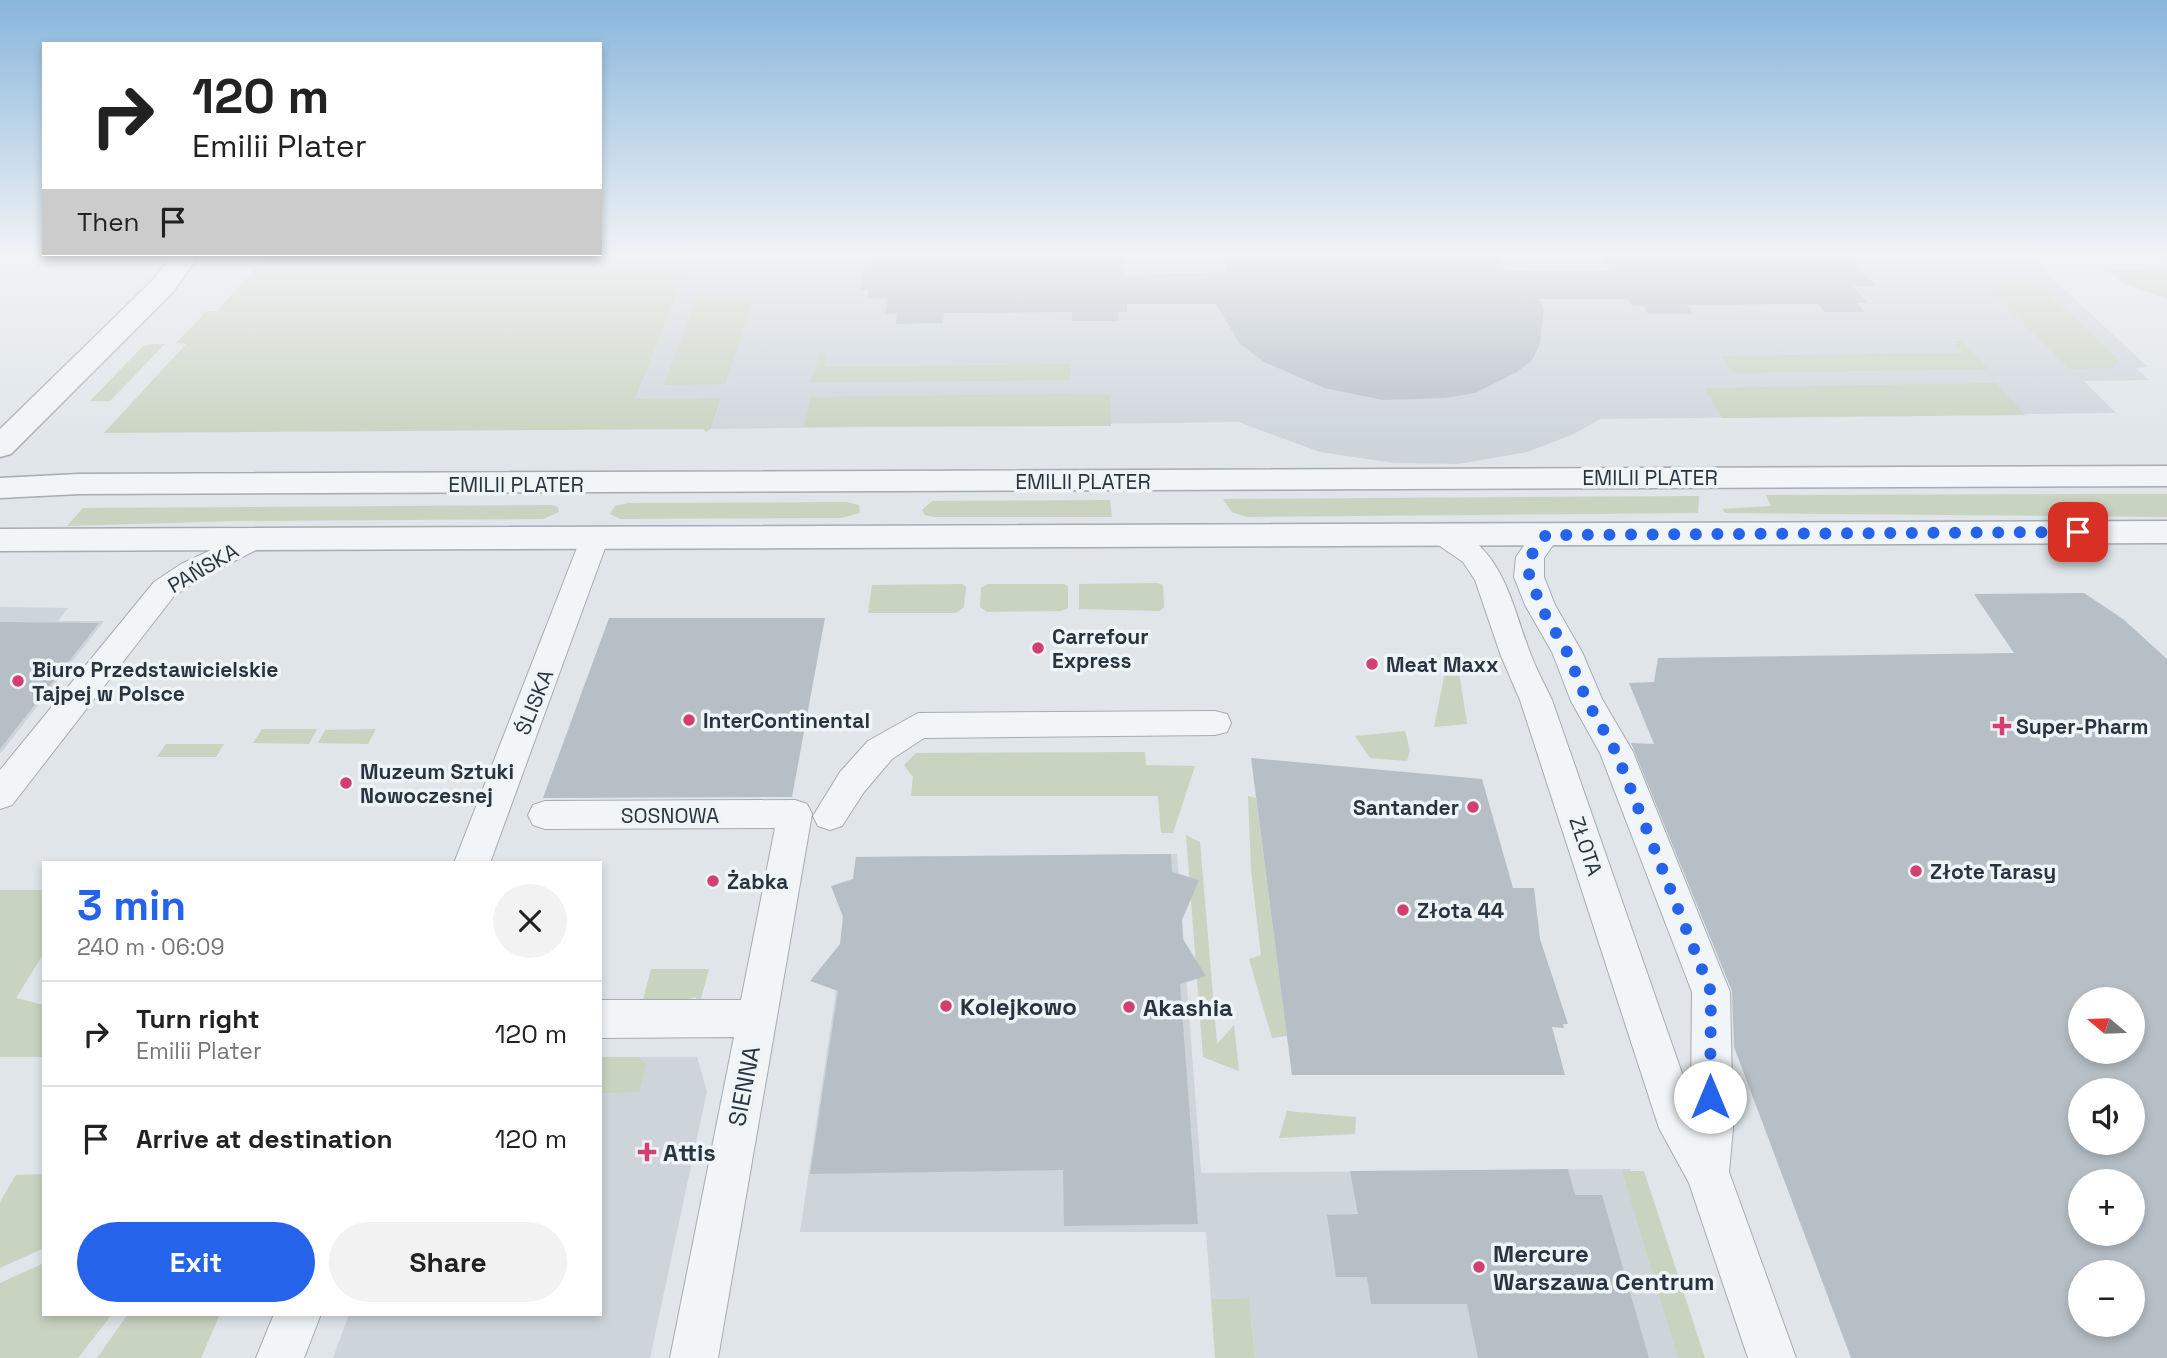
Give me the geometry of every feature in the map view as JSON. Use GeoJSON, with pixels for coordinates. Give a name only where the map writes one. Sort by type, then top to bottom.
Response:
{"type":"FeatureCollection","features":[{"type":"Feature","properties":{"kind":"street"},"geometry":{"type":"LineString","coordinates":[[0,447],[130,318]]}},
{"type":"Feature","properties":{"kind":"street","name":"EMILII PLATER"},"geometry":{"type":"LineString","coordinates":[[0,488],[79,484],[2167,476]]}},
{"type":"Feature","properties":{"kind":"street"},"geometry":{"type":"LineString","coordinates":[[885,538],[894,482]]}},
{"type":"Feature","properties":{"kind":"street"},"geometry":{"type":"LineString","coordinates":[[580,540],[591,484]]}},
{"type":"Feature","properties":{"kind":"street"},"geometry":{"type":"LineString","coordinates":[[0,540],[580,540],[2167,532]]}},
{"type":"Feature","properties":{"kind":"street","name":"ZŁOTA"},"geometry":{"type":"LineString","coordinates":[[1444,535],[1473,555],[1489,578],[1516,656],[1536,700],[1680,1128],[1707,1172],[1772,1358]]}},
{"type":"Feature","properties":{"kind":"street","name":"ZŁOTA"},"geometry":{"type":"LineString","coordinates":[[1546,535],[1530,557],[1529,577],[1545,614],[1567,652],[1587,701],[1616,752],[1711,992],[1712,1128],[1707,1172]]}},
{"type":"Feature","properties":{"kind":"street","name":"PAŃSKA"},"geometry":{"type":"LineString","coordinates":[[0,795],[158,596],[180,577],[252,540]]}},
{"type":"Feature","properties":{"kind":"street","name":"ŚLISKA"},"geometry":{"type":"LineString","coordinates":[[473,861],[580,540]]}},
{"type":"Feature","properties":{"kind":"street"},"geometry":{"type":"LineString","coordinates":[[813,815],[852,782],[880,750],[918,726],[1215,723]]}},
{"type":"Feature","properties":{"kind":"street","name":"SOSNOWA"},"geometry":{"type":"LineString","coordinates":[[545,815],[813,815]]}},
{"type":"Feature","properties":{"kind":"street","name":"SIENNA"},"geometry":{"type":"LineString","coordinates":[[694,1358],[757,1018],[813,815]]}},
{"type":"Feature","properties":{"kind":"street"},"geometry":{"type":"LineString","coordinates":[[602,1019],[757,1018]]}},
{"type":"Feature","properties":{"kind":"street"},"geometry":{"type":"LineString","coordinates":[[281,1358],[297,1316]]}},
{"type":"Feature","properties":{"kind":"shaded area"},"geometry":{"type":"Polygon","coordinates":[[[667,318],[2095,318],[2148,367],[2136,368],[2149,380],[2084,381],[2116,413],[1600,419],[1574,434],[1527,452],[1458,464],[1394,463],[1320,452],[1238,422],[711,429],[721,399],[635,399],[667,318]]]}},
{"type":"Feature","properties":{"kind":"shaded area"},"geometry":{"type":"Polygon","coordinates":[[[0,607],[68,608],[58,621],[104,621],[0,754],[0,607]]]}},
{"type":"Feature","properties":{"kind":"shaded area"},"geometry":{"type":"Polygon","coordinates":[[[1177,854],[1201,1173],[1630,1169],[1687,1358],[1255,1358],[1249,1298],[1211,1299],[1206,1232],[800,1232],[856,857],[1177,854]]]}},
{"type":"Feature","properties":{"kind":"shaded area","name":"Attis"},"geometry":{"type":"Polygon","coordinates":[[[602,1057],[697,1057],[707,1091],[650,1358],[333,1358],[348,1316],[602,1316],[602,1057]]]}},
{"type":"Feature","properties":{"kind":"green space"},"geometry":{"type":"Polygon","coordinates":[[[200,318],[667,318],[635,399],[721,398],[711,429],[706,432],[703,429],[104,433],[186,344],[176,343],[200,318]]]}},
{"type":"Feature","properties":{"kind":"green space"},"geometry":{"type":"Polygon","coordinates":[[[689,318],[747,318],[726,384],[664,385],[689,318]]]}},
{"type":"Feature","properties":{"kind":"green space"},"geometry":{"type":"Polygon","coordinates":[[[2018,318],[2075,318],[2119,360],[2113,368],[2069,369],[2018,318]]]}},
{"type":"Feature","properties":{"kind":"green space"},"geometry":{"type":"Polygon","coordinates":[[[1952,341],[1962,341],[1989,369],[1734,373],[1720,356],[1962,353],[1952,341]]]}},
{"type":"Feature","properties":{"kind":"green space"},"geometry":{"type":"Polygon","coordinates":[[[165,344],[110,401],[90,401],[143,346],[165,344]]]}},
{"type":"Feature","properties":{"kind":"green space"},"geometry":{"type":"Polygon","coordinates":[[[820,353],[826,353],[824,367],[1071,364],[1069,380],[810,383],[820,353]]]}},
{"type":"Feature","properties":{"kind":"green space"},"geometry":{"type":"Polygon","coordinates":[[[1996,383],[2025,415],[1722,418],[1704,388],[1996,383]]]}},
{"type":"Feature","properties":{"kind":"green space"},"geometry":{"type":"Polygon","coordinates":[[[1110,395],[1111,426],[804,427],[811,397],[1110,395]]]}},
{"type":"Feature","properties":{"kind":"green space"},"geometry":{"type":"Polygon","coordinates":[[[2167,494],[2167,517],[1725,513],[1722,509],[1771,506],[1766,495],[2167,494]]]}},
{"type":"Feature","properties":{"kind":"green space"},"geometry":{"type":"Polygon","coordinates":[[[1699,496],[1698,513],[1247,517],[1232,512],[1223,499],[1699,496]]]}},
{"type":"Feature","properties":{"kind":"green space"},"geometry":{"type":"Polygon","coordinates":[[[1110,500],[1112,517],[934,517],[925,515],[922,510],[932,501],[1110,500]]]}},
{"type":"Feature","properties":{"kind":"green space"},"geometry":{"type":"Polygon","coordinates":[[[846,502],[859,505],[860,513],[841,518],[620,519],[610,514],[615,506],[628,503],[846,502]]]}},
{"type":"Feature","properties":{"kind":"green space"},"geometry":{"type":"Polygon","coordinates":[[[558,507],[559,512],[543,519],[236,521],[67,526],[83,508],[558,507]]]}},
{"type":"Feature","properties":{"kind":"green space"},"geometry":{"type":"Polygon","coordinates":[[[962,584],[966,587],[964,607],[956,613],[868,613],[872,585],[962,584]]]}},
{"type":"Feature","properties":{"kind":"green space"},"geometry":{"type":"Polygon","coordinates":[[[988,584],[1063,584],[1068,586],[1068,608],[1061,611],[987,612],[980,607],[981,588],[988,584]]]}},
{"type":"Feature","properties":{"kind":"green space"},"geometry":{"type":"Polygon","coordinates":[[[1079,584],[1163,585],[1164,607],[1160,611],[1079,609],[1079,584]]]}},
{"type":"Feature","properties":{"kind":"green space"},"geometry":{"type":"Polygon","coordinates":[[[1445,672],[1459,672],[1467,724],[1434,727],[1445,672]]]}},
{"type":"Feature","properties":{"kind":"green space"},"geometry":{"type":"Polygon","coordinates":[[[262,729],[317,729],[309,744],[253,743],[262,729]]]}},
{"type":"Feature","properties":{"kind":"green space"},"geometry":{"type":"Polygon","coordinates":[[[376,729],[368,744],[318,743],[325,730],[376,729]]]}},
{"type":"Feature","properties":{"kind":"green space"},"geometry":{"type":"Polygon","coordinates":[[[1405,731],[1410,751],[1407,761],[1370,758],[1355,736],[1405,731]]]}},
{"type":"Feature","properties":{"kind":"green space"},"geometry":{"type":"Polygon","coordinates":[[[166,744],[224,744],[216,757],[157,757],[166,744]]]}},
{"type":"Feature","properties":{"kind":"green space"},"geometry":{"type":"Polygon","coordinates":[[[1145,752],[1146,765],[1195,766],[1173,833],[1161,833],[1158,796],[911,796],[913,777],[904,765],[916,753],[1145,752]]]}},
{"type":"Feature","properties":{"kind":"green space"},"geometry":{"type":"Polygon","coordinates":[[[1248,796],[1256,798],[1287,1036],[1272,1038],[1249,959],[1261,955],[1251,870],[1248,796]]]}},
{"type":"Feature","properties":{"kind":"green space"},"geometry":{"type":"Polygon","coordinates":[[[1186,835],[1200,842],[1217,1044],[1234,1025],[1239,1071],[1203,1057],[1186,835]]]}},
{"type":"Feature","properties":{"kind":"green space"},"geometry":{"type":"Polygon","coordinates":[[[0,890],[42,890],[42,956],[16,998],[42,1004],[42,1057],[0,1057],[0,890]]]}},
{"type":"Feature","properties":{"kind":"green space"},"geometry":{"type":"Polygon","coordinates":[[[651,969],[709,969],[700,1002],[695,997],[683,1001],[643,1000],[651,969]]]}},
{"type":"Feature","properties":{"kind":"green space"},"geometry":{"type":"Polygon","coordinates":[[[602,1057],[639,1057],[646,1064],[639,1092],[602,1093],[602,1057]]]}},
{"type":"Feature","properties":{"kind":"green space"},"geometry":{"type":"Polygon","coordinates":[[[1287,1111],[1356,1117],[1355,1134],[1279,1138],[1287,1111]]]}},
{"type":"Feature","properties":{"kind":"green space"},"geometry":{"type":"Polygon","coordinates":[[[1622,1171],[1644,1171],[1705,1358],[1678,1358],[1622,1171]]]}},
{"type":"Feature","properties":{"kind":"green space"},"geometry":{"type":"Polygon","coordinates":[[[42,1174],[42,1249],[0,1268],[0,1202],[16,1175],[42,1174]]]}},
{"type":"Feature","properties":{"kind":"green space"},"geometry":{"type":"Polygon","coordinates":[[[42,1264],[42,1316],[110,1316],[78,1358],[0,1358],[0,1283],[42,1264]]]}},
{"type":"Feature","properties":{"kind":"green space"},"geometry":{"type":"Polygon","coordinates":[[[1249,1298],[1255,1358],[1215,1358],[1211,1299],[1249,1298]]]}},
{"type":"Feature","properties":{"kind":"green space"},"geometry":{"type":"Polygon","coordinates":[[[127,1316],[219,1316],[201,1358],[97,1358],[127,1316]]]}},
{"type":"Feature","properties":{"kind":"building"},"geometry":{"type":"Polygon","coordinates":[[[897,318],[943,318],[943,323],[896,324],[897,318]]]}},
{"type":"Feature","properties":{"kind":"building"},"geometry":{"type":"Polygon","coordinates":[[[1072,318],[1118,318],[1118,321],[1072,321],[1072,318]]]}},
{"type":"Feature","properties":{"kind":"building"},"geometry":{"type":"Polygon","coordinates":[[[1225,318],[1543,318],[1540,344],[1532,360],[1517,372],[1475,393],[1445,398],[1383,400],[1324,388],[1264,362],[1240,344],[1225,318]]]}},
{"type":"Feature","properties":{"kind":"building","name":"Złote Tarasy"},"geometry":{"type":"Polygon","coordinates":[[[2084,593],[2123,619],[2167,659],[2167,1358],[1851,1358],[1734,1047],[1732,991],[1631,743],[1654,744],[1629,683],[1654,682],[1658,658],[2014,653],[1974,594],[2084,593]]]}},
{"type":"Feature","properties":{"kind":"building","name":"InterContinental"},"geometry":{"type":"Polygon","coordinates":[[[609,618],[825,618],[792,797],[543,798],[609,618]]]}},
{"type":"Feature","properties":{"kind":"building"},"geometry":{"type":"Polygon","coordinates":[[[0,622],[99,623],[0,749],[0,622]]]}},
{"type":"Feature","properties":{"kind":"building","name":"Złota 44"},"geometry":{"type":"Polygon","coordinates":[[[1251,758],[1482,779],[1513,888],[1534,888],[1540,939],[1568,1024],[1563,1024],[1564,1028],[1552,1027],[1565,1075],[1292,1075],[1251,758]]]}},
{"type":"Feature","properties":{"kind":"building"},"geometry":{"type":"Polygon","coordinates":[[[1171,854],[1172,872],[1199,880],[1182,920],[1183,939],[1206,976],[1180,984],[1198,1224],[1064,1226],[1063,1170],[810,1174],[838,991],[810,981],[840,944],[843,917],[831,886],[853,879],[856,857],[1171,854]]]}},
{"type":"Feature","properties":{"kind":"building","name":"Mercure Warszawa Centrum"},"geometry":{"type":"Polygon","coordinates":[[[1568,1169],[1575,1195],[1602,1195],[1649,1358],[1478,1358],[1467,1304],[1371,1304],[1367,1277],[1336,1277],[1327,1215],[1358,1214],[1350,1171],[1568,1169]]]}},
{"type":"Feature","properties":{"kind":"place","name":"Carrefour Express"},"geometry":{"type":"Point","coordinates":[1038,648]}},
{"type":"Feature","properties":{"kind":"place","name":"Meat Maxx"},"geometry":{"type":"Point","coordinates":[1372,664]}},
{"type":"Feature","properties":{"kind":"place","name":"Biuro Przedstawicielskie Tajpej w Polsce"},"geometry":{"type":"Point","coordinates":[18,681]}},
{"type":"Feature","properties":{"kind":"place","name":"InterContinental"},"geometry":{"type":"Point","coordinates":[689,720]}},
{"type":"Feature","properties":{"kind":"place","name":"Super-Pharm"},"geometry":{"type":"Point","coordinates":[2002,726]}},
{"type":"Feature","properties":{"kind":"place","name":"Muzeum Sztuki Nowoczesnej"},"geometry":{"type":"Point","coordinates":[346,783]}},
{"type":"Feature","properties":{"kind":"place","name":"Santander"},"geometry":{"type":"Point","coordinates":[1473,807]}},
{"type":"Feature","properties":{"kind":"place","name":"Złote Tarasy"},"geometry":{"type":"Point","coordinates":[1916,871]}},
{"type":"Feature","properties":{"kind":"place","name":"Żabka"},"geometry":{"type":"Point","coordinates":[713,881]}},
{"type":"Feature","properties":{"kind":"place","name":"Złota 44"},"geometry":{"type":"Point","coordinates":[1403,910]}},
{"type":"Feature","properties":{"kind":"place","name":"Kolejkowo"},"geometry":{"type":"Point","coordinates":[946,1006]}},
{"type":"Feature","properties":{"kind":"place","name":"Akashia"},"geometry":{"type":"Point","coordinates":[1129,1007]}},
{"type":"Feature","properties":{"kind":"place","name":"Attis"},"geometry":{"type":"Point","coordinates":[647,1152]}},
{"type":"Feature","properties":{"kind":"place","name":"Mercure Warszawa Centrum"},"geometry":{"type":"Point","coordinates":[1479,1267]}},
{"type":"Feature","properties":{"kind":"route"},"geometry":{"type":"LineString","coordinates":[[1710,1097],[1711,992],[1616,752],[1587,701],[1558,634],[1540,605],[1529,577],[1528,566],[1534,548],[1546,535],[2078,532]]}}]}
